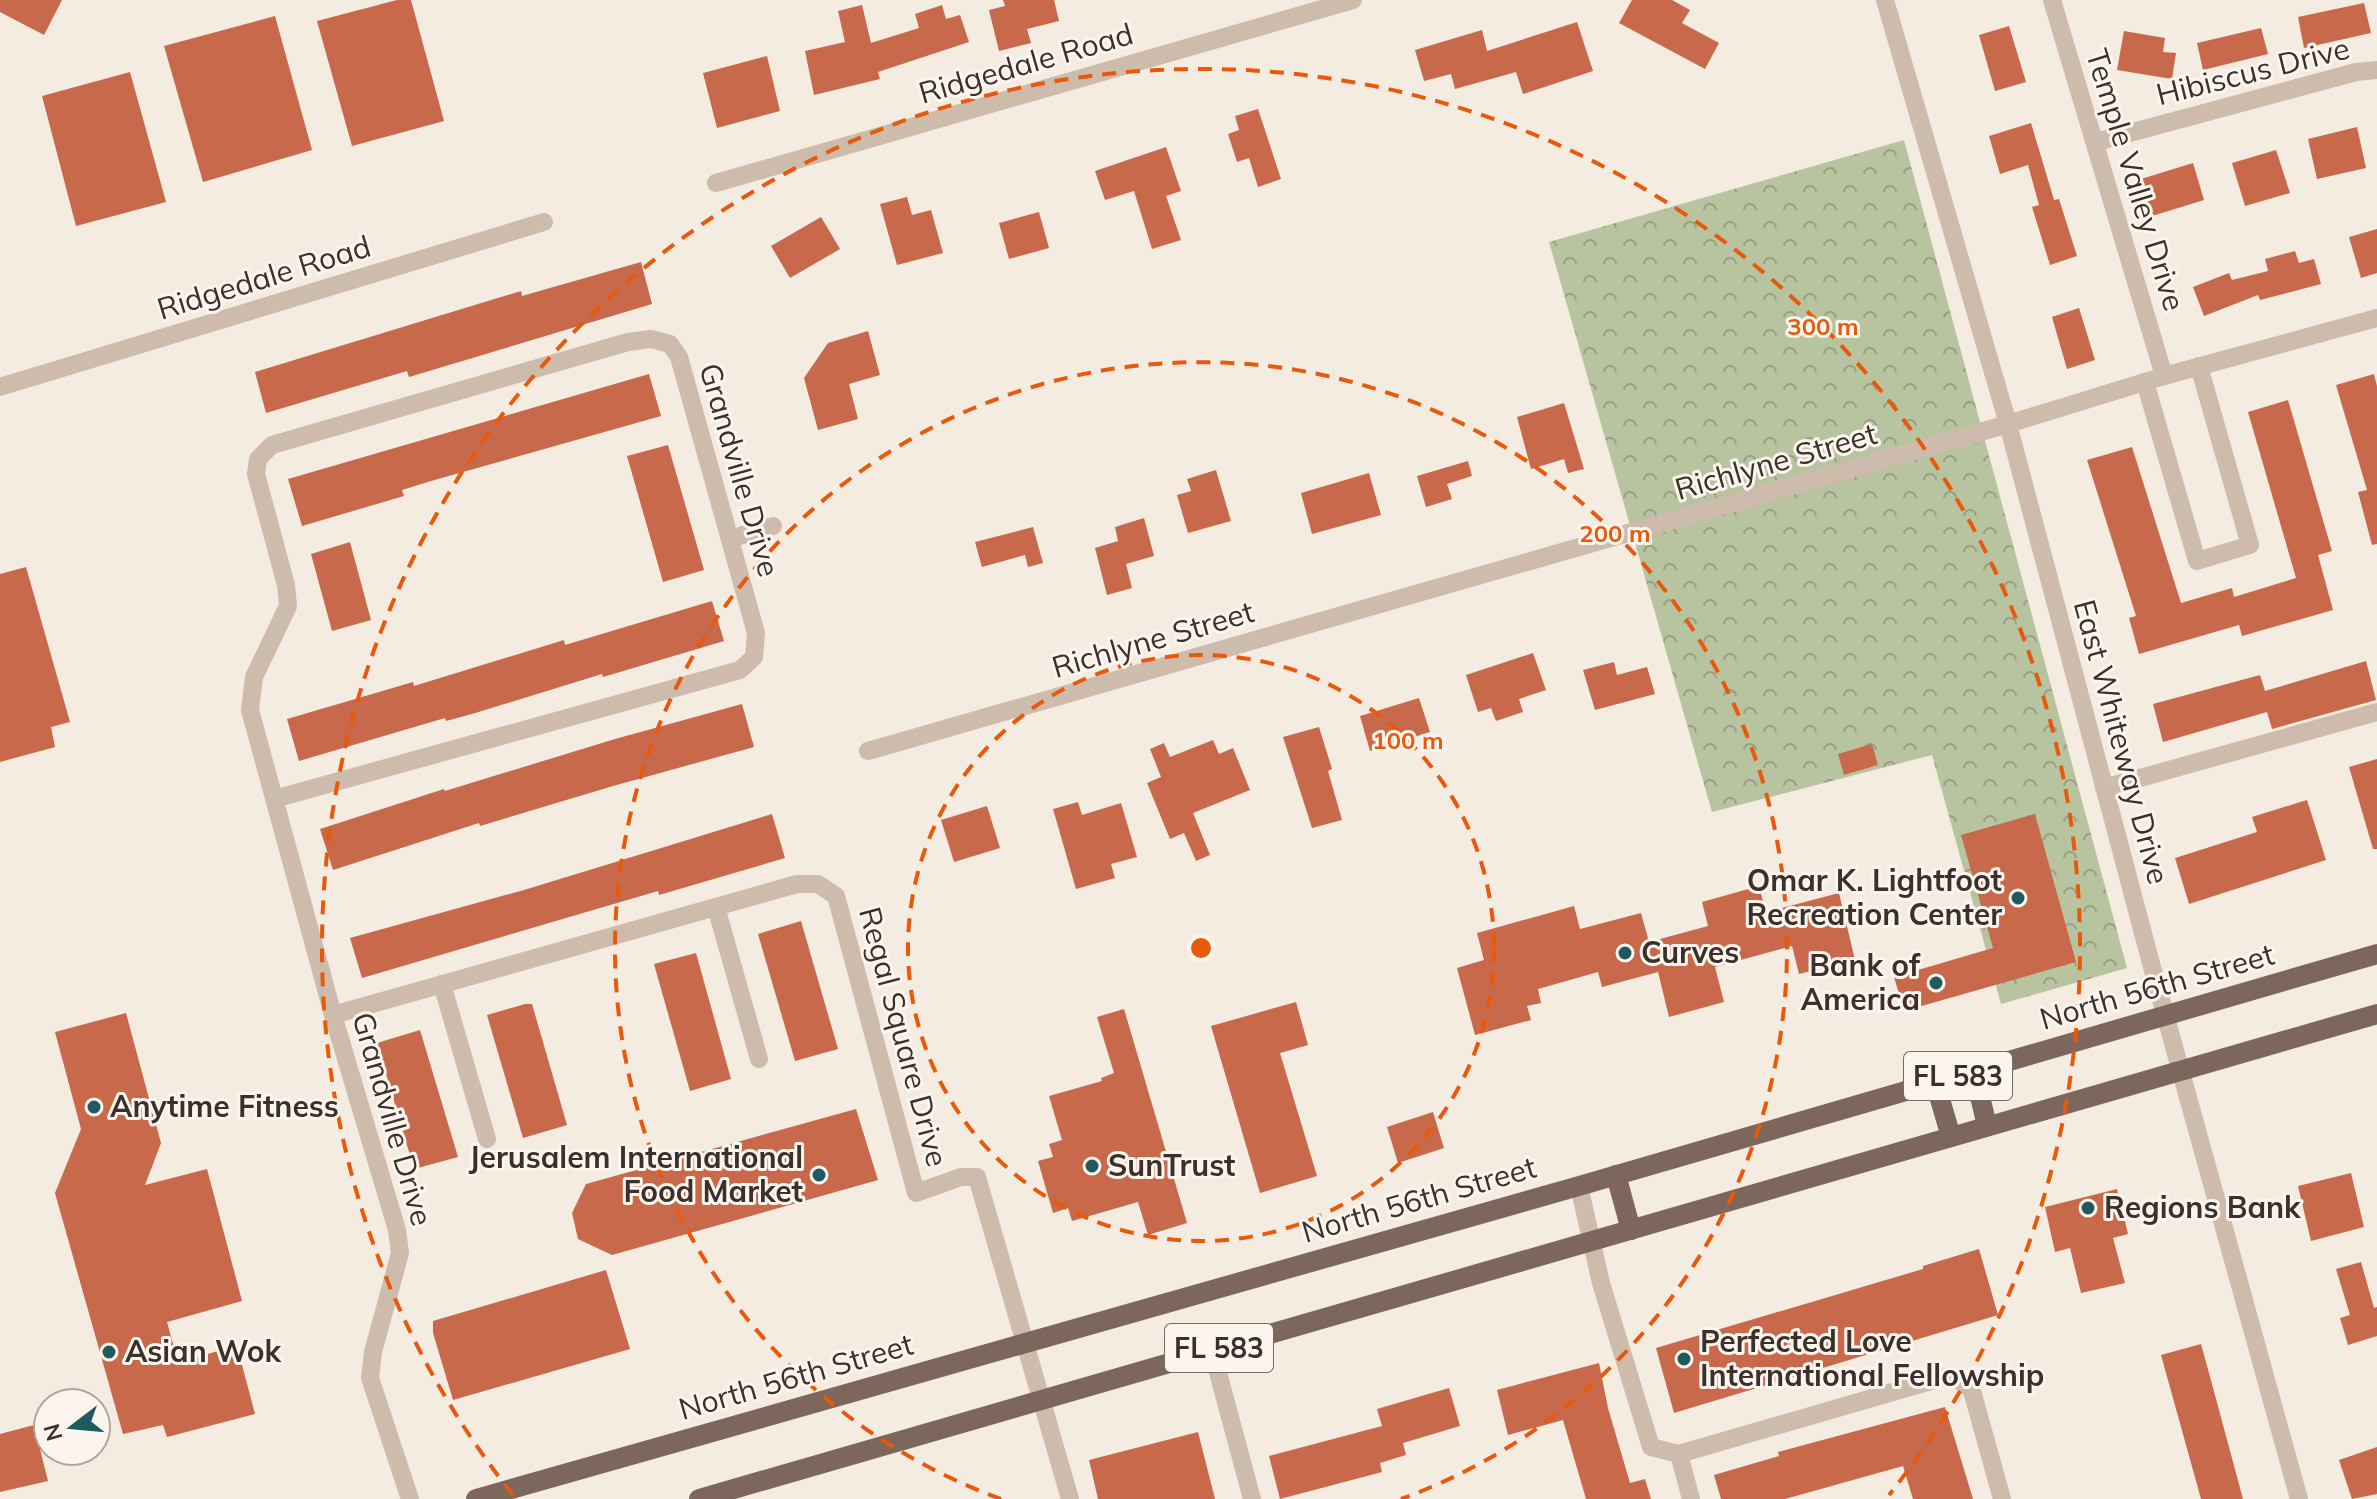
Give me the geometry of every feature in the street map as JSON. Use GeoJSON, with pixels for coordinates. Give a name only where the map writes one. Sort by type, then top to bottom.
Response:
{"type":"FeatureCollection","features":[{"type":"Feature","properties":{"kind":"main road","name":"North 56th Street"},"geometry":{"type":"LineString","coordinates":[[476,1499],[1579,1186],[2377,954]]}},
{"type":"Feature","properties":{"kind":"main road","name":"FL 583"},"geometry":{"type":"LineString","coordinates":[[699,1499],[2377,1014]]}},
{"type":"Feature","properties":{"kind":"main road"},"geometry":{"type":"LineString","coordinates":[[1974,1071],[1987,1126]]}},
{"type":"Feature","properties":{"kind":"main road"},"geometry":{"type":"LineString","coordinates":[[1935,1082],[1951,1137]]}},
{"type":"Feature","properties":{"kind":"main road"},"geometry":{"type":"LineString","coordinates":[[1616,1175],[1631,1230]]}},
{"type":"Feature","properties":{"kind":"street","name":"Ridgedale Road"},"geometry":{"type":"LineString","coordinates":[[716,183],[1353,0]]}},
{"type":"Feature","properties":{"kind":"street","name":"East Whiteway Drive"},"geometry":{"type":"LineString","coordinates":[[1885,0],[2008,424],[2104,788],[2299,1499]]}},
{"type":"Feature","properties":{"kind":"street","name":"Temple Valley Drive"},"geometry":{"type":"LineString","coordinates":[[2052,0],[2164,376]]}},
{"type":"Feature","properties":{"kind":"street","name":"Hibiscus Drive"},"geometry":{"type":"LineString","coordinates":[[2096,142],[2356,72],[2377,70]]}},
{"type":"Feature","properties":{"kind":"street","name":"Ridgedale Road"},"geometry":{"type":"LineString","coordinates":[[0,387],[544,222]]}},
{"type":"Feature","properties":{"kind":"street","name":"Richlyne Street"},"geometry":{"type":"LineString","coordinates":[[868,751],[2008,424],[2164,376],[2377,318]]}},
{"type":"Feature","properties":{"kind":"street","name":"Grandville Drive"},"geometry":{"type":"LineString","coordinates":[[274,799],[740,670],[754,657],[756,633],[679,357],[670,344],[651,339],[628,342],[272,445],[258,459],[256,474],[286,585],[288,606],[254,677],[250,710],[274,799],[333,1015],[397,1230],[398,1264],[373,1352],[370,1378],[410,1499]]}},
{"type":"Feature","properties":{"kind":"street"},"geometry":{"type":"LineString","coordinates":[[2145,382],[2197,561],[2250,545],[2199,366]]}},
{"type":"Feature","properties":{"kind":"street"},"geometry":{"type":"LineString","coordinates":[[730,539],[773,526]]}},
{"type":"Feature","properties":{"kind":"street"},"geometry":{"type":"LineString","coordinates":[[2104,788],[2377,712]]}},
{"type":"Feature","properties":{"kind":"street","name":"Regal Square Drive"},"geometry":{"type":"LineString","coordinates":[[333,1015],[797,884],[818,884],[836,896],[916,1193],[961,1177],[977,1177],[1024,1343]]}},
{"type":"Feature","properties":{"kind":"street"},"geometry":{"type":"LineString","coordinates":[[716,907],[759,1059]]}},
{"type":"Feature","properties":{"kind":"street"},"geometry":{"type":"LineString","coordinates":[[442,984],[487,1139]]}},
{"type":"Feature","properties":{"kind":"street"},"geometry":{"type":"LineString","coordinates":[[1579,1186],[1601,1283],[1651,1447],[1679,1454],[1953,1377],[1972,1391],[2002,1499]]}},
{"type":"Feature","properties":{"kind":"street"},"geometry":{"type":"LineString","coordinates":[[1024,1343],[1070,1499]]}},
{"type":"Feature","properties":{"kind":"street"},"geometry":{"type":"LineString","coordinates":[[1212,1350],[1252,1499]]}},
{"type":"Feature","properties":{"kind":"street"},"geometry":{"type":"LineString","coordinates":[[1679,1454],[1691,1499]]}},
{"type":"Feature","properties":{"kind":"green space"},"geometry":{"type":"Polygon","coordinates":[[[1904,140],[2127,968],[2001,1004],[1932,755],[1712,812],[1549,242],[1904,140]]]}},
{"type":"Feature","properties":{"kind":"building"},"geometry":{"type":"Polygon","coordinates":[[[0,0],[62,0],[44,35],[0,12],[0,0]]]}},
{"type":"Feature","properties":{"kind":"building"},"geometry":{"type":"Polygon","coordinates":[[[397,0],[411,0],[444,121],[352,146],[317,21],[397,0]]]}},
{"type":"Feature","properties":{"kind":"building"},"geometry":{"type":"Polygon","coordinates":[[[1003,0],[1054,0],[1059,21],[1027,29],[1031,43],[999,51],[989,10],[1005,6],[1003,0]]]}},
{"type":"Feature","properties":{"kind":"building"},"geometry":{"type":"Polygon","coordinates":[[[1632,0],[1672,0],[1690,10],[1682,23],[1719,43],[1705,69],[1619,23],[1632,0]]]}},
{"type":"Feature","properties":{"kind":"building"},"geometry":{"type":"Polygon","coordinates":[[[2364,3],[2371,33],[2304,48],[2298,17],[2364,3]]]}},
{"type":"Feature","properties":{"kind":"building"},"geometry":{"type":"Polygon","coordinates":[[[862,5],[871,43],[919,28],[915,14],[942,5],[946,19],[960,15],[969,42],[878,72],[880,79],[814,95],[805,51],[845,42],[838,11],[862,5]]]}},
{"type":"Feature","properties":{"kind":"building"},"geometry":{"type":"Polygon","coordinates":[[[275,16],[312,150],[203,182],[164,46],[275,16]]]}},
{"type":"Feature","properties":{"kind":"building"},"geometry":{"type":"Polygon","coordinates":[[[1577,22],[1593,71],[1523,94],[1516,72],[1455,89],[1451,74],[1424,81],[1415,50],[1482,30],[1487,51],[1577,22]]]}},
{"type":"Feature","properties":{"kind":"building"},"geometry":{"type":"Polygon","coordinates":[[[2009,26],[2026,82],[1995,91],[1979,35],[2009,26]]]}},
{"type":"Feature","properties":{"kind":"building"},"geometry":{"type":"Polygon","coordinates":[[[2261,28],[2268,54],[2203,70],[2197,43],[2261,28]]]}},
{"type":"Feature","properties":{"kind":"building"},"geometry":{"type":"Polygon","coordinates":[[[2124,31],[2165,38],[2163,52],[2176,53],[2172,79],[2117,70],[2124,31]]]}},
{"type":"Feature","properties":{"kind":"building"},"geometry":{"type":"Polygon","coordinates":[[[767,56],[780,111],[717,128],[703,73],[767,56]]]}},
{"type":"Feature","properties":{"kind":"building"},"geometry":{"type":"Polygon","coordinates":[[[130,72],[166,202],[76,226],[42,96],[130,72]]]}},
{"type":"Feature","properties":{"kind":"building"},"geometry":{"type":"Polygon","coordinates":[[[1258,109],[1281,179],[1258,187],[1249,158],[1237,162],[1228,134],[1239,130],[1235,116],[1258,109]]]}},
{"type":"Feature","properties":{"kind":"building"},"geometry":{"type":"Polygon","coordinates":[[[2031,123],[2054,200],[2059,199],[2077,256],[2050,265],[2032,207],[2039,205],[2028,165],[2000,174],[1989,136],[2031,123]]]}},
{"type":"Feature","properties":{"kind":"building"},"geometry":{"type":"Polygon","coordinates":[[[2357,127],[2366,168],[2317,179],[2308,139],[2357,127]]]}},
{"type":"Feature","properties":{"kind":"building"},"geometry":{"type":"Polygon","coordinates":[[[1166,147],[1181,191],[1166,196],[1181,240],[1152,249],[1134,191],[1105,200],[1095,171],[1166,147]]]}},
{"type":"Feature","properties":{"kind":"building"},"geometry":{"type":"Polygon","coordinates":[[[2276,150],[2290,193],[2245,206],[2232,163],[2276,150]]]}},
{"type":"Feature","properties":{"kind":"building"},"geometry":{"type":"Polygon","coordinates":[[[2193,163],[2204,200],[2152,216],[2141,179],[2193,163]]]}},
{"type":"Feature","properties":{"kind":"building"},"geometry":{"type":"Polygon","coordinates":[[[907,197],[912,215],[931,210],[943,253],[897,265],[880,204],[907,197]]]}},
{"type":"Feature","properties":{"kind":"building"},"geometry":{"type":"Polygon","coordinates":[[[1039,212],[1049,248],[1009,259],[999,223],[1039,212]]]}},
{"type":"Feature","properties":{"kind":"building"},"geometry":{"type":"Polygon","coordinates":[[[821,217],[840,249],[790,278],[771,246],[821,217]]]}},
{"type":"Feature","properties":{"kind":"building"},"geometry":{"type":"Polygon","coordinates":[[[2377,229],[2377,273],[2361,278],[2349,237],[2377,229]]]}},
{"type":"Feature","properties":{"kind":"building"},"geometry":{"type":"Polygon","coordinates":[[[2295,251],[2299,263],[2314,259],[2321,284],[2260,300],[2258,295],[2204,316],[2193,287],[2229,273],[2232,280],[2268,271],[2265,259],[2295,251]]]}},
{"type":"Feature","properties":{"kind":"building"},"geometry":{"type":"Polygon","coordinates":[[[641,262],[652,304],[409,377],[407,371],[266,413],[255,372],[521,291],[522,296],[641,262]]]}},
{"type":"Feature","properties":{"kind":"building"},"geometry":{"type":"Polygon","coordinates":[[[2079,308],[2095,360],[2067,369],[2052,317],[2079,308]]]}},
{"type":"Feature","properties":{"kind":"building"},"geometry":{"type":"Polygon","coordinates":[[[868,331],[880,375],[849,384],[858,419],[818,430],[804,378],[828,343],[868,331]]]}},
{"type":"Feature","properties":{"kind":"building"},"geometry":{"type":"Polygon","coordinates":[[[649,374],[661,416],[431,481],[402,490],[404,496],[302,526],[288,479],[649,374]]]}},
{"type":"Feature","properties":{"kind":"building"},"geometry":{"type":"Polygon","coordinates":[[[2374,374],[2377,386],[2377,544],[2372,545],[2358,492],[2367,490],[2336,385],[2374,374]]]}},
{"type":"Feature","properties":{"kind":"building"},"geometry":{"type":"Polygon","coordinates":[[[2288,400],[2332,551],[2318,555],[2333,610],[2242,636],[2239,625],[2139,654],[2129,618],[2136,616],[2087,460],[2132,447],[2181,603],[2232,588],[2234,597],[2296,578],[2248,412],[2288,400]]]}},
{"type":"Feature","properties":{"kind":"building"},"geometry":{"type":"Polygon","coordinates":[[[1564,403],[1584,469],[1568,473],[1564,459],[1531,469],[1517,417],[1564,403]]]}},
{"type":"Feature","properties":{"kind":"building"},"geometry":{"type":"Polygon","coordinates":[[[668,445],[704,570],[663,582],[627,456],[668,445]]]}},
{"type":"Feature","properties":{"kind":"building"},"geometry":{"type":"Polygon","coordinates":[[[1468,461],[1472,476],[1447,484],[1452,499],[1426,507],[1417,476],[1468,461]]]}},
{"type":"Feature","properties":{"kind":"building"},"geometry":{"type":"Polygon","coordinates":[[[1216,470],[1231,521],[1188,533],[1177,495],[1191,491],[1187,479],[1216,470]]]}},
{"type":"Feature","properties":{"kind":"building"},"geometry":{"type":"Polygon","coordinates":[[[1369,473],[1381,515],[1312,534],[1301,493],[1369,473]]]}},
{"type":"Feature","properties":{"kind":"building"},"geometry":{"type":"Polygon","coordinates":[[[1144,518],[1154,556],[1126,564],[1132,588],[1107,595],[1095,548],[1118,541],[1115,527],[1144,518]]]}},
{"type":"Feature","properties":{"kind":"building"},"geometry":{"type":"Polygon","coordinates":[[[1033,527],[1043,563],[1028,567],[1025,555],[982,567],[975,542],[1033,527]]]}},
{"type":"Feature","properties":{"kind":"building"},"geometry":{"type":"Polygon","coordinates":[[[350,542],[371,620],[332,631],[311,554],[350,542]]]}},
{"type":"Feature","properties":{"kind":"building"},"geometry":{"type":"Polygon","coordinates":[[[26,567],[70,722],[51,727],[55,747],[0,762],[0,574],[26,567]]]}},
{"type":"Feature","properties":{"kind":"building"},"geometry":{"type":"Polygon","coordinates":[[[712,601],[724,641],[299,761],[287,719],[413,682],[414,686],[564,640],[565,645],[712,601]]]}},
{"type":"Feature","properties":{"kind":"building"},"geometry":{"type":"Polygon","coordinates":[[[1533,653],[1546,690],[1519,699],[1523,712],[1496,721],[1491,708],[1478,712],[1466,675],[1533,653]]]}},
{"type":"Feature","properties":{"kind":"building"},"geometry":{"type":"Polygon","coordinates":[[[2366,661],[2376,700],[2272,729],[2267,712],[2163,742],[2153,704],[2260,675],[2265,691],[2366,661]]]}},
{"type":"Feature","properties":{"kind":"building"},"geometry":{"type":"Polygon","coordinates":[[[1614,662],[1617,675],[1647,667],[1655,694],[1595,710],[1583,670],[1614,662]]]}},
{"type":"Feature","properties":{"kind":"building"},"geometry":{"type":"Polygon","coordinates":[[[1419,698],[1430,732],[1370,751],[1360,716],[1419,698]]]}},
{"type":"Feature","properties":{"kind":"building"},"geometry":{"type":"Polygon","coordinates":[[[742,704],[754,747],[480,826],[479,823],[333,870],[320,829],[444,789],[742,704]]]}},
{"type":"Feature","properties":{"kind":"building"},"geometry":{"type":"Polygon","coordinates":[[[1319,727],[1332,769],[1328,771],[1342,820],[1312,828],[1283,737],[1319,727]]]}},
{"type":"Feature","properties":{"kind":"building"},"geometry":{"type":"Polygon","coordinates":[[[1213,740],[1219,754],[1233,748],[1250,790],[1193,813],[1210,855],[1196,861],[1184,833],[1170,839],[1147,783],[1161,777],[1150,749],[1164,743],[1170,757],[1213,740]]]}},
{"type":"Feature","properties":{"kind":"building"},"geometry":{"type":"Polygon","coordinates":[[[1872,744],[1878,765],[1844,775],[1838,754],[1872,744]]]}},
{"type":"Feature","properties":{"kind":"building"},"geometry":{"type":"Polygon","coordinates":[[[2377,759],[2377,849],[2373,849],[2349,767],[2377,759]]]}},
{"type":"Feature","properties":{"kind":"building"},"geometry":{"type":"Polygon","coordinates":[[[2307,800],[2326,860],[2189,904],[2175,858],[2257,832],[2252,817],[2307,800]]]}},
{"type":"Feature","properties":{"kind":"building"},"geometry":{"type":"Polygon","coordinates":[[[1078,802],[1082,815],[1121,803],[1137,857],[1111,864],[1115,878],[1076,889],[1053,809],[1078,802]]]}},
{"type":"Feature","properties":{"kind":"building"},"geometry":{"type":"Polygon","coordinates":[[[987,806],[1000,848],[954,862],[941,820],[987,806]]]}},
{"type":"Feature","properties":{"kind":"building"},"geometry":{"type":"Polygon","coordinates":[[[772,814],[785,858],[659,895],[658,891],[362,978],[350,938],[524,890],[772,814]]]}},
{"type":"Feature","properties":{"kind":"building","name":"Omar K. Lightfoot Recreation Center"},"geometry":{"type":"Polygon","coordinates":[[[2035,814],[2076,962],[1904,1011],[1894,977],[1993,948],[1961,835],[2035,814]]]}},
{"type":"Feature","properties":{"kind":"building"},"geometry":{"type":"Polygon","coordinates":[[[1759,886],[1766,912],[1839,893],[1855,960],[1799,974],[1792,946],[1715,967],[1724,1002],[1669,1017],[1658,972],[1602,987],[1598,972],[1538,989],[1541,1003],[1527,1006],[1531,1020],[1475,1035],[1457,968],[1484,960],[1477,933],[1574,906],[1580,929],[1641,913],[1649,942],[1708,926],[1702,902],[1759,886]]]}},
{"type":"Feature","properties":{"kind":"building"},"geometry":{"type":"Polygon","coordinates":[[[801,921],[838,1049],[795,1061],[758,934],[801,921]]]}},
{"type":"Feature","properties":{"kind":"building"},"geometry":{"type":"Polygon","coordinates":[[[696,953],[731,1079],[690,1091],[654,964],[696,953]]]}},
{"type":"Feature","properties":{"kind":"building"},"geometry":{"type":"Polygon","coordinates":[[[1296,1002],[1308,1045],[1280,1053],[1317,1176],[1260,1193],[1211,1026],[1296,1002]]]}},
{"type":"Feature","properties":{"kind":"building"},"geometry":{"type":"Polygon","coordinates":[[[532,1004],[567,1125],[523,1138],[487,1015],[532,1004]]]}},
{"type":"Feature","properties":{"kind":"building"},"geometry":{"type":"Polygon","coordinates":[[[1124,1009],[1187,1223],[1148,1235],[1138,1202],[1072,1221],[1068,1208],[1053,1213],[1038,1161],[1053,1157],[1049,1144],[1062,1140],[1049,1096],[1102,1081],[1101,1078],[1114,1073],[1097,1017],[1124,1009]]]}},
{"type":"Feature","properties":{"kind":"building"},"geometry":{"type":"Polygon","coordinates":[[[126,1013],[161,1143],[145,1185],[207,1169],[242,1301],[167,1322],[178,1362],[237,1346],[255,1414],[167,1437],[163,1425],[123,1434],[55,1193],[81,1129],[55,1032],[126,1013]]]}},
{"type":"Feature","properties":{"kind":"building"},"geometry":{"type":"Polygon","coordinates":[[[420,1030],[458,1157],[414,1169],[377,1043],[420,1030]]]}},
{"type":"Feature","properties":{"kind":"building"},"geometry":{"type":"Polygon","coordinates":[[[856,1109],[878,1180],[612,1255],[578,1239],[572,1213],[586,1184],[856,1109]]]}},
{"type":"Feature","properties":{"kind":"building"},"geometry":{"type":"Polygon","coordinates":[[[1433,1112],[1444,1148],[1398,1163],[1387,1127],[1433,1112]]]}},
{"type":"Feature","properties":{"kind":"building"},"geometry":{"type":"Polygon","coordinates":[[[2351,1173],[2364,1227],[2311,1241],[2298,1186],[2351,1173]]]}},
{"type":"Feature","properties":{"kind":"building"},"geometry":{"type":"Polygon","coordinates":[[[2117,1189],[2128,1234],[2113,1238],[2125,1283],[2081,1293],[2070,1248],[2055,1252],[2045,1207],[2117,1189]]]}},
{"type":"Feature","properties":{"kind":"building"},"geometry":{"type":"Polygon","coordinates":[[[1979,1249],[1998,1315],[1674,1413],[1656,1348],[1923,1269],[1923,1266],[1979,1249]]]}},
{"type":"Feature","properties":{"kind":"building"},"geometry":{"type":"Polygon","coordinates":[[[2361,1262],[2374,1308],[2377,1307],[2377,1336],[2348,1345],[2340,1318],[2350,1315],[2336,1269],[2361,1262]]]}},
{"type":"Feature","properties":{"kind":"building"},"geometry":{"type":"Polygon","coordinates":[[[606,1270],[630,1349],[453,1400],[433,1333],[433,1321],[606,1270]]]}},
{"type":"Feature","properties":{"kind":"building"},"geometry":{"type":"Polygon","coordinates":[[[2201,1344],[2243,1499],[2201,1499],[2161,1355],[2201,1344]]]}},
{"type":"Feature","properties":{"kind":"building"},"geometry":{"type":"Polygon","coordinates":[[[1599,1363],[1608,1408],[1630,1483],[1645,1479],[1651,1499],[1586,1499],[1563,1420],[1508,1435],[1497,1390],[1599,1363]]]}},
{"type":"Feature","properties":{"kind":"building"},"geometry":{"type":"Polygon","coordinates":[[[1449,1388],[1460,1426],[1403,1443],[1406,1455],[1380,1463],[1382,1472],[1280,1499],[1269,1456],[1382,1426],[1377,1409],[1449,1388]]]}},
{"type":"Feature","properties":{"kind":"building"},"geometry":{"type":"Polygon","coordinates":[[[1945,1407],[1973,1499],[1913,1499],[1903,1466],[1785,1499],[1721,1499],[1714,1475],[1779,1456],[1778,1452],[1945,1407]]]}},
{"type":"Feature","properties":{"kind":"building"},"geometry":{"type":"Polygon","coordinates":[[[32,1426],[32,1467],[44,1467],[48,1481],[0,1492],[0,1434],[32,1426]]]}},
{"type":"Feature","properties":{"kind":"building"},"geometry":{"type":"Polygon","coordinates":[[[1198,1432],[1215,1499],[1098,1499],[1089,1460],[1198,1432]]]}},
{"type":"Feature","properties":{"kind":"building"},"geometry":{"type":"Polygon","coordinates":[[[2377,1447],[2377,1494],[2352,1499],[2339,1460],[2377,1447]]]}},
{"type":"Feature","properties":{"kind":"place","name":"Omar K. Lightfoot Recreation Center"},"geometry":{"type":"Point","coordinates":[2018,898]}},
{"type":"Feature","properties":{"kind":"place","name":"Curves"},"geometry":{"type":"Point","coordinates":[1625,953]}},
{"type":"Feature","properties":{"kind":"place","name":"Bank of America"},"geometry":{"type":"Point","coordinates":[1936,983]}},
{"type":"Feature","properties":{"kind":"place","name":"Anytime Fitness"},"geometry":{"type":"Point","coordinates":[94,1107]}},
{"type":"Feature","properties":{"kind":"place","name":"SunTrust"},"geometry":{"type":"Point","coordinates":[1092,1166]}},
{"type":"Feature","properties":{"kind":"place","name":"Jerusalem International Food Market"},"geometry":{"type":"Point","coordinates":[819,1175]}},
{"type":"Feature","properties":{"kind":"place","name":"Regions Bank"},"geometry":{"type":"Point","coordinates":[2088,1208]}},
{"type":"Feature","properties":{"kind":"place","name":"Asian Wok"},"geometry":{"type":"Point","coordinates":[109,1352]}},
{"type":"Feature","properties":{"kind":"place","name":"Perfected Love International Fellowship"},"geometry":{"type":"Point","coordinates":[1684,1359]}}]}
